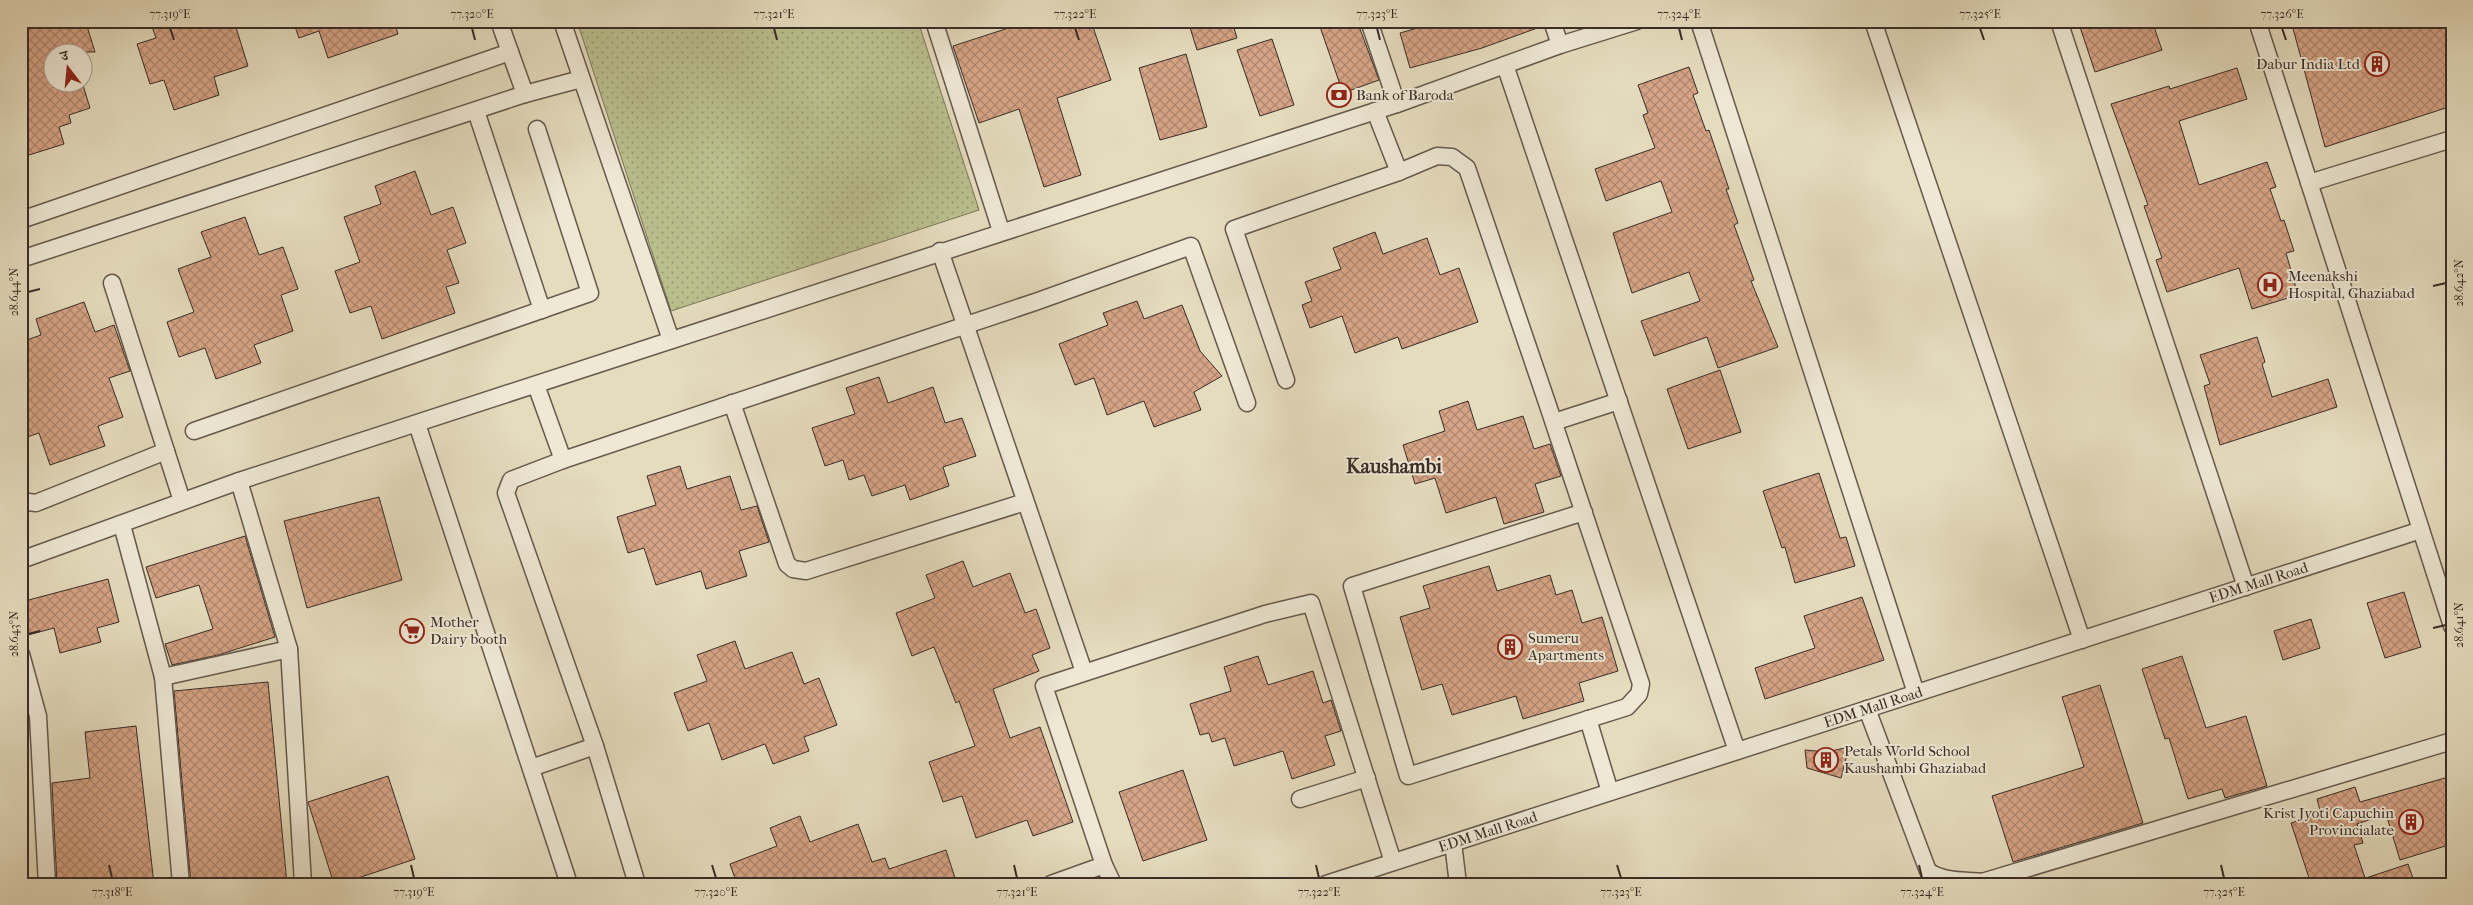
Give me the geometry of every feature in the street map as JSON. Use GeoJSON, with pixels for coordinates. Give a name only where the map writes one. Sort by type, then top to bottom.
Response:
{"type":"FeatureCollection","features":[{"type":"Feature","properties":{"kind":"street"},"geometry":{"type":"LineString","coordinates":[[499,21],[525,94]]}},
{"type":"Feature","properties":{"kind":"street"},"geometry":{"type":"LineString","coordinates":[[562,21],[671,340]]}},
{"type":"Feature","properties":{"kind":"street"},"geometry":{"type":"LineString","coordinates":[[934,21],[1001,231]]}},
{"type":"Feature","properties":{"kind":"street"},"geometry":{"type":"LineString","coordinates":[[1369,21],[1397,104]]}},
{"type":"Feature","properties":{"kind":"street"},"geometry":{"type":"LineString","coordinates":[[1552,21],[1560,45]]}},
{"type":"Feature","properties":{"kind":"street"},"geometry":{"type":"LineString","coordinates":[[21,560],[122,525],[239,481],[1001,231],[1397,104],[1560,45],[1637,21]]}},
{"type":"Feature","properties":{"kind":"street"},"geometry":{"type":"LineString","coordinates":[[1699,21],[1916,693]]}},
{"type":"Feature","properties":{"kind":"street"},"geometry":{"type":"LineString","coordinates":[[1873,21],[2082,640]]}},
{"type":"Feature","properties":{"kind":"street"},"geometry":{"type":"LineString","coordinates":[[2058,21],[2246,587]]}},
{"type":"Feature","properties":{"kind":"street"},"geometry":{"type":"LineString","coordinates":[[2257,21],[2452,626]]}},
{"type":"Feature","properties":{"kind":"street"},"geometry":{"type":"LineString","coordinates":[[21,220],[510,52]]}},
{"type":"Feature","properties":{"kind":"street"},"geometry":{"type":"LineString","coordinates":[[1505,65],[1737,751]]}},
{"type":"Feature","properties":{"kind":"street"},"geometry":{"type":"LineString","coordinates":[[21,259],[525,94],[581,79]]}},
{"type":"Feature","properties":{"kind":"street"},"geometry":{"type":"LineString","coordinates":[[476,111],[542,310]]}},
{"type":"Feature","properties":{"kind":"street"},"geometry":{"type":"LineString","coordinates":[[1375,111],[1399,172]]}},
{"type":"Feature","properties":{"kind":"street"},"geometry":{"type":"LineString","coordinates":[[194,431],[590,293],[537,130]]}},
{"type":"Feature","properties":{"kind":"street"},"geometry":{"type":"LineString","coordinates":[[2309,183],[2452,139]]}},
{"type":"Feature","properties":{"kind":"street"},"geometry":{"type":"LineString","coordinates":[[1286,380],[1234,229],[1399,172],[1437,156],[1452,157],[1466,168],[1554,422],[1642,684],[1639,694],[1627,706],[1408,776],[1352,586],[1584,512]]}},
{"type":"Feature","properties":{"kind":"street"},"geometry":{"type":"LineString","coordinates":[[637,884],[595,746],[506,493],[511,480],[519,475],[563,460],[966,326],[1191,246],[1247,403]]}},
{"type":"Feature","properties":{"kind":"street"},"geometry":{"type":"LineString","coordinates":[[940,251],[1084,672]]}},
{"type":"Feature","properties":{"kind":"street"},"geometry":{"type":"LineString","coordinates":[[112,284],[182,501]]}},
{"type":"Feature","properties":{"kind":"street"},"geometry":{"type":"LineString","coordinates":[[536,384],[563,460]]}},
{"type":"Feature","properties":{"kind":"street"},"geometry":{"type":"LineString","coordinates":[[1554,422],[1618,402]]}},
{"type":"Feature","properties":{"kind":"street"},"geometry":{"type":"LineString","coordinates":[[732,404],[787,564],[793,569],[806,571],[1025,502]]}},
{"type":"Feature","properties":{"kind":"street"},"geometry":{"type":"LineString","coordinates":[[417,424],[569,884]]}},
{"type":"Feature","properties":{"kind":"street"},"geometry":{"type":"LineString","coordinates":[[21,501],[36,503],[166,451]]}},
{"type":"Feature","properties":{"kind":"street"},"geometry":{"type":"LineString","coordinates":[[239,481],[289,649],[304,884]]}},
{"type":"Feature","properties":{"kind":"street"},"geometry":{"type":"LineString","coordinates":[[122,525],[163,677],[181,884]]}},
{"type":"Feature","properties":{"kind":"street","name":"EDM Mall Road"},"geometry":{"type":"LineString","coordinates":[[1326,884],[2421,530]]}},
{"type":"Feature","properties":{"kind":"street"},"geometry":{"type":"LineString","coordinates":[[1113,884],[1104,865],[1044,686],[1265,614],[1311,603],[1393,862]]}},
{"type":"Feature","properties":{"kind":"street"},"geometry":{"type":"LineString","coordinates":[[163,677],[289,649]]}},
{"type":"Feature","properties":{"kind":"street"},"geometry":{"type":"LineString","coordinates":[[21,654],[38,716],[47,884]]}},
{"type":"Feature","properties":{"kind":"street"},"geometry":{"type":"LineString","coordinates":[[1867,709],[1928,871],[1946,879],[1982,883],[2452,741]]}},
{"type":"Feature","properties":{"kind":"street"},"geometry":{"type":"LineString","coordinates":[[1588,719],[1610,792]]}},
{"type":"Feature","properties":{"kind":"street"},"geometry":{"type":"LineString","coordinates":[[531,768],[595,746]]}},
{"type":"Feature","properties":{"kind":"street"},"geometry":{"type":"LineString","coordinates":[[1300,799],[1367,778]]}},
{"type":"Feature","properties":{"kind":"street"},"geometry":{"type":"LineString","coordinates":[[1453,843],[1458,884]]}},
{"type":"Feature","properties":{"kind":"street"},"geometry":{"type":"LineString","coordinates":[[1051,884],[1104,865]]}},
{"type":"Feature","properties":{"kind":"green space"},"geometry":{"type":"Polygon","coordinates":[[[577,21],[918,21],[979,210],[671,311],[577,21]]]}},
{"type":"Feature","properties":{"kind":"building"},"geometry":{"type":"Polygon","coordinates":[[[21,21],[66,21],[68,29],[86,23],[92,42],[42,42],[42,92],[85,92],[90,108],[69,115],[71,123],[59,127],[64,144],[29,155],[21,131],[21,21]]]}},
{"type":"Feature","properties":{"kind":"building"},"geometry":{"type":"Polygon","coordinates":[[[150,21],[234,21],[248,66],[214,77],[219,95],[174,110],[164,80],[150,84],[137,44],[156,38],[150,21]]]}},
{"type":"Feature","properties":{"kind":"building"},"geometry":{"type":"Polygon","coordinates":[[[293,21],[394,21],[398,34],[328,58],[319,31],[299,38],[293,21]]]}},
{"type":"Feature","properties":{"kind":"building"},"geometry":{"type":"Polygon","coordinates":[[[1030,21],[1091,21],[1111,80],[1057,98],[1081,175],[1044,187],[1019,109],[979,123],[953,46],[1030,21]]]}},
{"type":"Feature","properties":{"kind":"building"},"geometry":{"type":"Polygon","coordinates":[[[1188,21],[1232,21],[1237,38],[1197,50],[1188,21]]]}},
{"type":"Feature","properties":{"kind":"building"},"geometry":{"type":"Polygon","coordinates":[[[1318,21],[1357,21],[1379,80],[1343,93],[1318,21]]]}},
{"type":"Feature","properties":{"kind":"building"},"geometry":{"type":"Polygon","coordinates":[[[1442,21],[1542,21],[1543,26],[1482,48],[1410,68],[1400,33],[1442,21]]]}},
{"type":"Feature","properties":{"kind":"building"},"geometry":{"type":"Polygon","coordinates":[[[2078,21],[2152,21],[2162,50],[2095,72],[2078,21]]]}},
{"type":"Feature","properties":{"kind":"building","name":"Dabur India Ltd"},"geometry":{"type":"Polygon","coordinates":[[[2291,21],[2452,21],[2452,106],[2325,147],[2291,21]]]}},
{"type":"Feature","properties":{"kind":"building"},"geometry":{"type":"Polygon","coordinates":[[[1272,39],[1294,105],[1260,116],[1237,50],[1272,39]]]}},
{"type":"Feature","properties":{"kind":"building"},"geometry":{"type":"Polygon","coordinates":[[[1186,54],[1207,127],[1160,140],[1139,68],[1186,54]]]}},
{"type":"Feature","properties":{"kind":"building"},"geometry":{"type":"Polygon","coordinates":[[[1689,67],[1698,93],[1693,95],[1706,131],[1709,130],[1729,189],[1726,189],[1738,223],[1734,225],[1754,280],[1751,281],[1778,347],[1718,368],[1707,337],[1654,356],[1641,321],[1700,301],[1689,272],[1632,293],[1613,233],[1672,212],[1661,181],[1606,201],[1595,169],[1655,148],[1643,115],[1648,113],[1638,85],[1689,67]]]}},
{"type":"Feature","properties":{"kind":"building"},"geometry":{"type":"Polygon","coordinates":[[[2237,68],[2247,99],[2179,121],[2199,185],[2267,162],[2276,187],[2270,189],[2281,221],[2284,220],[2294,251],[2286,253],[2298,295],[2252,309],[2239,268],[2167,292],[2156,260],[2162,258],[2144,206],[2148,205],[2111,104],[2169,86],[2170,89],[2237,68]]]}},
{"type":"Feature","properties":{"kind":"building"},"geometry":{"type":"Polygon","coordinates":[[[415,171],[431,215],[453,207],[466,243],[447,250],[459,283],[446,287],[455,313],[382,339],[371,306],[350,313],[335,271],[360,262],[344,217],[381,204],[375,186],[415,171]]]}},
{"type":"Feature","properties":{"kind":"building"},"geometry":{"type":"Polygon","coordinates":[[[245,217],[259,255],[283,247],[298,289],[281,295],[293,331],[254,345],[261,363],[216,379],[205,348],[179,357],[167,322],[194,312],[178,269],[211,257],[201,232],[245,217]]]}},
{"type":"Feature","properties":{"kind":"building"},"geometry":{"type":"Polygon","coordinates":[[[1375,232],[1383,254],[1427,238],[1440,275],[1459,268],[1478,322],[1402,349],[1398,337],[1355,353],[1342,316],[1310,328],[1302,305],[1312,301],[1305,282],[1341,269],[1333,248],[1375,232]]]}},
{"type":"Feature","properties":{"kind":"building"},"geometry":{"type":"Polygon","coordinates":[[[1137,301],[1144,319],[1182,305],[1200,351],[1222,376],[1194,392],[1201,410],[1154,427],[1144,401],[1107,415],[1094,378],[1075,385],[1059,344],[1108,325],[1103,313],[1137,301]]]}},
{"type":"Feature","properties":{"kind":"building"},"geometry":{"type":"Polygon","coordinates":[[[84,302],[95,332],[114,325],[130,371],[109,378],[123,417],[98,426],[105,446],[50,465],[39,433],[21,439],[21,394],[29,392],[21,371],[21,342],[41,335],[36,319],[84,302]]]}},
{"type":"Feature","properties":{"kind":"building"},"geometry":{"type":"Polygon","coordinates":[[[2257,337],[2265,362],[2262,364],[2272,397],[2328,379],[2337,407],[2220,445],[2204,386],[2210,384],[2200,355],[2257,337]]]}},
{"type":"Feature","properties":{"kind":"building"},"geometry":{"type":"Polygon","coordinates":[[[1720,370],[1741,432],[1688,449],[1667,389],[1720,370]]]}},
{"type":"Feature","properties":{"kind":"building"},"geometry":{"type":"Polygon","coordinates":[[[879,377],[888,403],[933,387],[945,423],[962,418],[976,456],[943,467],[949,486],[910,500],[905,485],[872,496],[864,475],[849,480],[843,460],[825,466],[812,428],[855,414],[846,388],[879,377]]]}},
{"type":"Feature","properties":{"kind":"building"},"geometry":{"type":"Polygon","coordinates":[[[1468,401],[1477,430],[1523,416],[1534,449],[1550,444],[1561,476],[1535,484],[1544,512],[1504,524],[1496,497],[1446,513],[1435,478],[1415,484],[1403,445],[1445,431],[1439,411],[1468,401]]]}},
{"type":"Feature","properties":{"kind":"building"},"geometry":{"type":"Polygon","coordinates":[[[680,466],[687,489],[730,476],[741,510],[757,506],[769,542],[739,551],[747,576],[706,589],[701,571],[656,585],[644,548],[628,553],[617,517],[656,505],[647,476],[680,466]]]}},
{"type":"Feature","properties":{"kind":"building"},"geometry":{"type":"Polygon","coordinates":[[[1819,473],[1840,538],[1846,537],[1855,566],[1795,583],[1785,547],[1782,548],[1763,491],[1819,473]]]}},
{"type":"Feature","properties":{"kind":"building"},"geometry":{"type":"Polygon","coordinates":[[[379,497],[402,580],[307,608],[284,521],[379,497]]]}},
{"type":"Feature","properties":{"kind":"building"},"geometry":{"type":"Polygon","coordinates":[[[245,536],[275,637],[218,655],[172,665],[165,644],[213,629],[199,585],[156,598],[146,567],[245,536]]]}},
{"type":"Feature","properties":{"kind":"building"},"geometry":{"type":"Polygon","coordinates":[[[963,561],[973,587],[1010,573],[1025,613],[1036,609],[1050,648],[1032,655],[1039,671],[993,689],[1010,738],[1040,727],[1073,822],[1033,836],[1027,820],[976,838],[962,796],[943,802],[929,762],[975,746],[959,701],[956,703],[934,647],[912,656],[896,613],[935,598],[926,575],[963,561]]]}},
{"type":"Feature","properties":{"kind":"building","name":"Sumeru Apartments"},"geometry":{"type":"Polygon","coordinates":[[[1489,566],[1497,591],[1550,575],[1556,595],[1572,590],[1582,623],[1602,617],[1618,671],[1579,683],[1584,701],[1523,719],[1516,696],[1452,715],[1442,684],[1422,690],[1400,617],[1430,608],[1423,586],[1489,566]]]}},
{"type":"Feature","properties":{"kind":"building"},"geometry":{"type":"Polygon","coordinates":[[[108,579],[119,622],[97,628],[101,642],[60,653],[54,628],[28,635],[21,602],[108,579]]]}},
{"type":"Feature","properties":{"kind":"building"},"geometry":{"type":"Polygon","coordinates":[[[2404,592],[2421,647],[2385,658],[2367,603],[2404,592]]]}},
{"type":"Feature","properties":{"kind":"building"},"geometry":{"type":"Polygon","coordinates":[[[1862,597],[1884,660],[1765,699],[1755,668],[1815,648],[1804,616],[1862,597]]]}},
{"type":"Feature","properties":{"kind":"building"},"geometry":{"type":"Polygon","coordinates":[[[2311,619],[2320,648],[2283,660],[2274,631],[2311,619]]]}},
{"type":"Feature","properties":{"kind":"building"},"geometry":{"type":"Polygon","coordinates":[[[735,641],[745,669],[792,652],[804,684],[819,678],[837,725],[804,737],[809,751],[773,764],[765,744],[722,760],[709,723],[688,731],[674,693],[707,681],[697,655],[735,641]]]}},
{"type":"Feature","properties":{"kind":"building"},"geometry":{"type":"Polygon","coordinates":[[[1258,656],[1268,685],[1313,671],[1323,703],[1331,700],[1341,731],[1325,736],[1335,765],[1292,779],[1283,751],[1234,766],[1225,738],[1212,742],[1209,733],[1200,735],[1190,704],[1231,691],[1224,667],[1258,656]]]}},
{"type":"Feature","properties":{"kind":"building"},"geometry":{"type":"Polygon","coordinates":[[[2182,656],[2206,728],[2246,716],[2267,786],[2225,798],[2222,789],[2188,799],[2169,738],[2165,739],[2142,669],[2182,656]]]}},
{"type":"Feature","properties":{"kind":"building"},"geometry":{"type":"Polygon","coordinates":[[[268,682],[287,884],[191,884],[174,691],[268,682]]]}},
{"type":"Feature","properties":{"kind":"building"},"geometry":{"type":"Polygon","coordinates":[[[2100,685],[2143,823],[2013,862],[1992,796],[2084,767],[2062,697],[2100,685]]]}},
{"type":"Feature","properties":{"kind":"building"},"geometry":{"type":"Polygon","coordinates":[[[136,726],[154,884],[57,884],[52,783],[90,778],[85,732],[136,726]]]}},
{"type":"Feature","properties":{"kind":"building","name":"Petals World School Kaushambi Ghaziabad"},"geometry":{"type":"Polygon","coordinates":[[[1849,747],[1841,778],[1807,768],[1805,750],[1827,752],[1849,747]]]}},
{"type":"Feature","properties":{"kind":"building"},"geometry":{"type":"Polygon","coordinates":[[[1183,770],[1207,840],[1143,861],[1119,792],[1183,770]]]}},
{"type":"Feature","properties":{"kind":"building"},"geometry":{"type":"Polygon","coordinates":[[[388,776],[415,859],[340,884],[334,884],[308,802],[388,776]]]}},
{"type":"Feature","properties":{"kind":"building"},"geometry":{"type":"Polygon","coordinates":[[[2452,776],[2452,844],[2400,860],[2386,814],[2357,824],[2363,843],[2354,845],[2365,878],[2347,884],[2311,884],[2291,823],[2321,814],[2317,799],[2355,787],[2360,802],[2452,776]]]}},
{"type":"Feature","properties":{"kind":"building"},"geometry":{"type":"Polygon","coordinates":[[[800,816],[810,842],[858,824],[872,862],[885,858],[889,869],[946,850],[957,884],[737,884],[730,864],[777,846],[770,828],[800,816]]]}},
{"type":"Feature","properties":{"kind":"building"},"geometry":{"type":"Polygon","coordinates":[[[2408,864],[2415,884],[2358,884],[2357,881],[2408,864]]]}},
{"type":"Feature","properties":{"kind":"place","name":"Dabur India Ltd"},"geometry":{"type":"Point","coordinates":[2377,64]}},
{"type":"Feature","properties":{"kind":"place","name":"Bank of Baroda"},"geometry":{"type":"Point","coordinates":[1339,95]}},
{"type":"Feature","properties":{"kind":"place","name":"Meenakshi Hospital, Ghaziabad"},"geometry":{"type":"Point","coordinates":[2270,285]}},
{"type":"Feature","properties":{"kind":"place","name":"Mother Dairy booth"},"geometry":{"type":"Point","coordinates":[412,631]}},
{"type":"Feature","properties":{"kind":"place","name":"Sumeru Apartments"},"geometry":{"type":"Point","coordinates":[1510,647]}},
{"type":"Feature","properties":{"kind":"place","name":"Petals World School Kaushambi Ghaziabad"},"geometry":{"type":"Point","coordinates":[1826,760]}},
{"type":"Feature","properties":{"kind":"place","name":"Krist Jyoti Capuchin Provincialate"},"geometry":{"type":"Point","coordinates":[2411,822]}},
{"type":"Feature","properties":{"kind":"district","name":"Kaushambi"},"geometry":{"type":"Point","coordinates":[1394,466]}}]}
